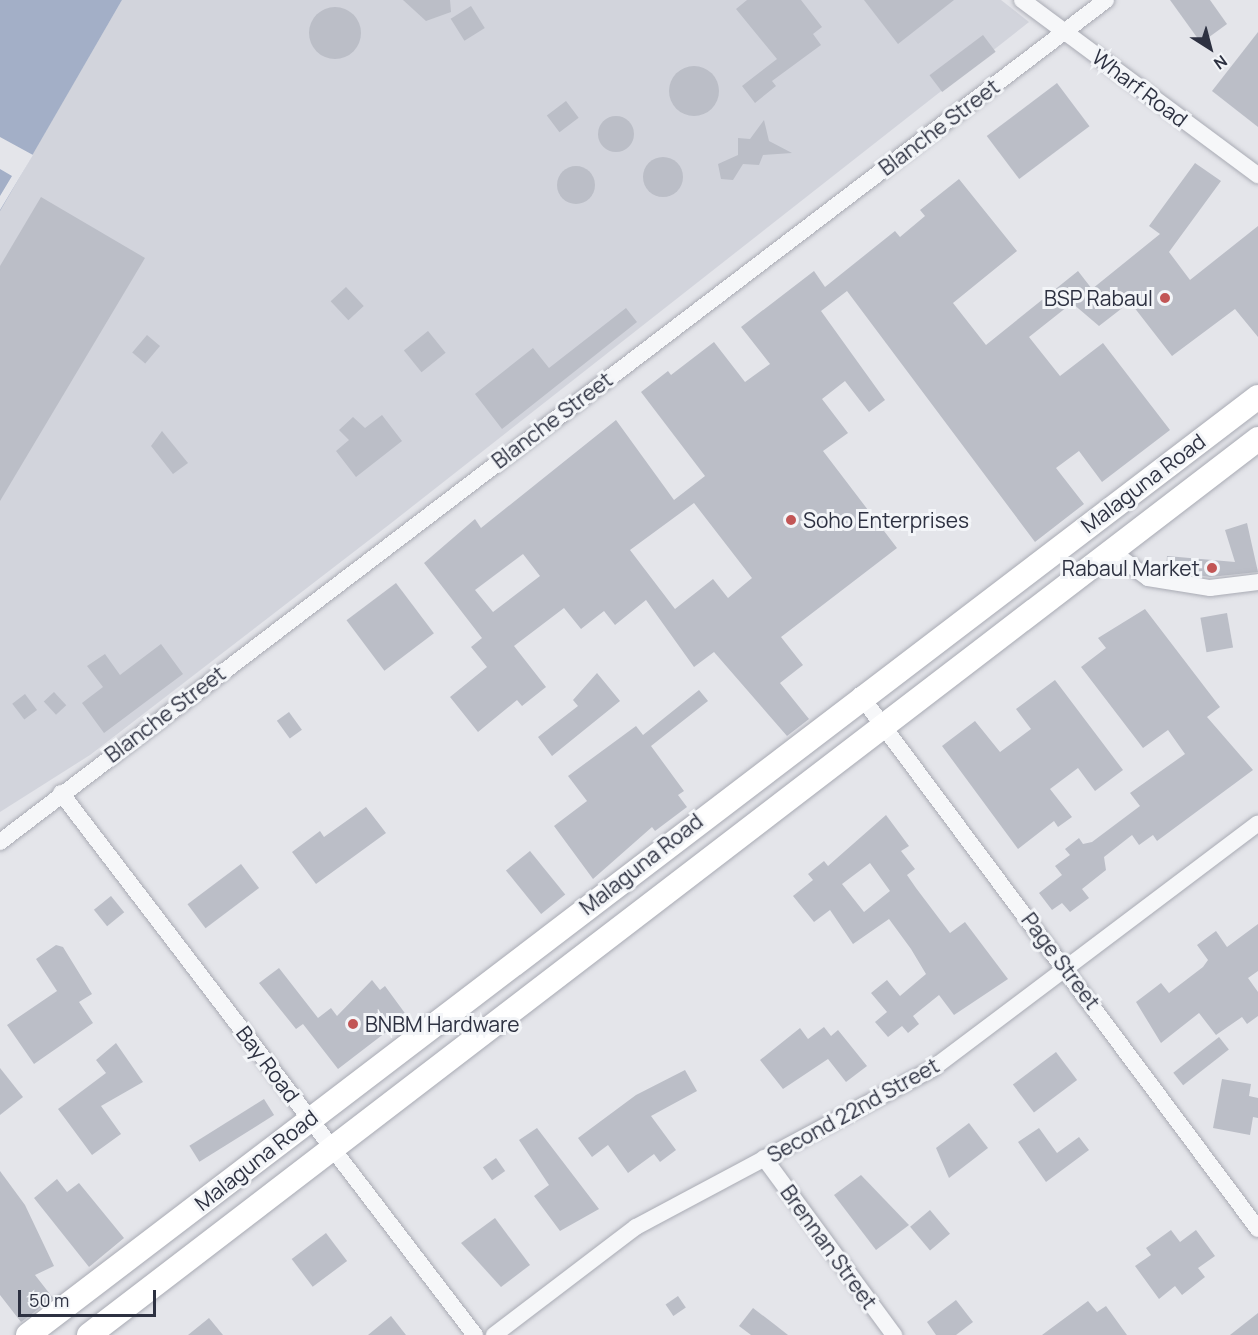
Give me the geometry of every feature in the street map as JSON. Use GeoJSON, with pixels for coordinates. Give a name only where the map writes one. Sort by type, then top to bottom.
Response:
{"type":"FeatureCollection","features":[{"type":"Feature","properties":{"kind":"street","name":"Wharf Road"},"geometry":{"type":"LineString","coordinates":[[1022,0],[1258,175]]}},
{"type":"Feature","properties":{"kind":"street","name":"Blanche Street"},"geometry":{"type":"LineString","coordinates":[[0,842],[61,793],[1106,0]]}},
{"type":"Feature","properties":{"kind":"street","name":"Malaguna Road"},"geometry":{"type":"LineString","coordinates":[[28,1335],[860,695],[1258,397]]}},
{"type":"Feature","properties":{"kind":"street","name":"Malaguna Road"},"geometry":{"type":"LineString","coordinates":[[89,1335],[883,724],[1258,439]]}},
{"type":"Feature","properties":{"kind":"street"},"geometry":{"type":"LineString","coordinates":[[1111,551],[1148,578],[1210,588],[1258,582]]}},
{"type":"Feature","properties":{"kind":"street","name":"Page Street"},"geometry":{"type":"LineString","coordinates":[[860,695],[1069,971],[1258,1229]]}},
{"type":"Feature","properties":{"kind":"street","name":"Bay Road"},"geometry":{"type":"LineString","coordinates":[[61,793],[475,1335]]}},
{"type":"Feature","properties":{"kind":"street","name":"Second 22nd Street"},"geometry":{"type":"LineString","coordinates":[[494,1335],[627,1233],[764,1158],[913,1082],[1069,971],[1258,823]]}},
{"type":"Feature","properties":{"kind":"street","name":"Brennan Street"},"geometry":{"type":"LineString","coordinates":[[764,1158],[894,1335]]}},
{"type":"Feature","properties":{"kind":"shaded area"},"geometry":{"type":"Polygon","coordinates":[[[122,0],[1001,0],[1029,22],[390,524],[90,755],[0,812],[0,210],[122,0]]]}},
{"type":"Feature","properties":{"kind":"water"},"geometry":{"type":"Polygon","coordinates":[[[0,0],[122,0],[0,211],[0,0]]]}},
{"type":"Feature","properties":{"kind":"pier"},"geometry":{"type":"Polygon","coordinates":[[[0,137],[33,155],[0,210],[0,196],[12,176],[0,169],[0,137]]]}},
{"type":"Feature","properties":{"kind":"building"},"geometry":{"type":"Polygon","coordinates":[[[403,0],[450,0],[451,12],[426,21],[403,0]]]}},
{"type":"Feature","properties":{"kind":"building"},"geometry":{"type":"Polygon","coordinates":[[[747,0],[801,0],[822,27],[813,34],[821,45],[772,81],[776,86],[755,103],[742,86],[777,59],[736,9],[747,0]]]}},
{"type":"Feature","properties":{"kind":"building"},"geometry":{"type":"Polygon","coordinates":[[[864,0],[954,0],[898,44],[864,0]]]}},
{"type":"Feature","properties":{"kind":"building"},"geometry":{"type":"Polygon","coordinates":[[[1170,0],[1210,0],[1227,24],[1201,43],[1170,0]]]}},
{"type":"Feature","properties":{"kind":"building"},"geometry":{"type":"Polygon","coordinates":[[[471,6],[485,28],[464,41],[451,19],[471,6]]]}},
{"type":"Feature","properties":{"kind":"building"},"geometry":{"type":"Polygon","coordinates":[[[330,7],[340,7],[354,14],[361,33],[354,52],[340,59],[330,59],[320,55],[313,48],[309,38],[309,28],[313,18],[320,11],[330,7]]]}},
{"type":"Feature","properties":{"kind":"building"},"geometry":{"type":"Polygon","coordinates":[[[1258,32],[1258,127],[1212,91],[1258,32]]]}},
{"type":"Feature","properties":{"kind":"building"},"geometry":{"type":"Polygon","coordinates":[[[983,35],[996,52],[942,92],[929,75],[983,35]]]}},
{"type":"Feature","properties":{"kind":"building"},"geometry":{"type":"Polygon","coordinates":[[[694,66],[712,73],[719,91],[712,109],[694,116],[676,109],[669,91],[676,73],[694,66]]]}},
{"type":"Feature","properties":{"kind":"building"},"geometry":{"type":"Polygon","coordinates":[[[1057,83],[1089,126],[1019,179],[987,136],[1057,83]]]}},
{"type":"Feature","properties":{"kind":"building"},"geometry":{"type":"Polygon","coordinates":[[[566,101],[579,118],[559,132],[547,115],[566,101]]]}},
{"type":"Feature","properties":{"kind":"building"},"geometry":{"type":"Polygon","coordinates":[[[616,116],[629,121],[634,134],[629,147],[616,152],[603,147],[598,134],[603,121],[616,116]]]}},
{"type":"Feature","properties":{"kind":"building"},"geometry":{"type":"Polygon","coordinates":[[[764,120],[769,141],[792,153],[763,155],[759,165],[743,164],[733,180],[721,179],[718,164],[738,155],[738,138],[750,139],[764,120]]]}},
{"type":"Feature","properties":{"kind":"building"},"geometry":{"type":"Polygon","coordinates":[[[663,157],[671,158],[677,163],[682,169],[682,185],[677,191],[671,196],[663,197],[655,196],[649,191],[644,185],[643,177],[644,169],[649,163],[655,158],[663,157]]]}},
{"type":"Feature","properties":{"kind":"building"},"geometry":{"type":"Polygon","coordinates":[[[1195,163],[1221,181],[1169,252],[1190,280],[1258,226],[1258,337],[1235,309],[1172,356],[1130,302],[1099,326],[1072,303],[1029,337],[1060,376],[1103,343],[1170,430],[1102,482],[1079,451],[1056,468],[1084,504],[1035,542],[847,291],[821,311],[885,400],[869,412],[845,381],[822,399],[848,433],[823,451],[897,548],[781,637],[803,665],[780,683],[809,719],[787,736],[714,652],[694,667],[646,600],[615,625],[604,611],[581,629],[564,608],[514,646],[546,687],[522,706],[517,700],[478,732],[450,697],[487,667],[471,647],[482,638],[424,563],[475,519],[481,528],[616,420],[674,500],[705,476],[641,392],[668,371],[671,375],[714,342],[745,382],[770,364],[741,327],[814,271],[825,287],[895,231],[900,237],[925,216],[920,210],[959,179],[1017,251],[953,303],[986,345],[1078,271],[1092,289],[1160,234],[1149,226],[1195,163]],[[694,503],[630,550],[675,609],[713,579],[728,598],[752,578],[694,503]],[[523,554],[475,590],[493,612],[540,576],[523,554]]]}},
{"type":"Feature","properties":{"kind":"building"},"geometry":{"type":"Polygon","coordinates":[[[576,166],[589,172],[595,185],[589,198],[576,204],[563,198],[557,185],[563,172],[576,166]]]}},
{"type":"Feature","properties":{"kind":"building"},"geometry":{"type":"Polygon","coordinates":[[[41,197],[145,258],[0,501],[0,266],[41,197]]]}},
{"type":"Feature","properties":{"kind":"building"},"geometry":{"type":"Polygon","coordinates":[[[346,287],[364,306],[348,320],[331,301],[346,287]]]}},
{"type":"Feature","properties":{"kind":"building"},"geometry":{"type":"Polygon","coordinates":[[[626,308],[637,322],[502,429],[475,394],[533,348],[549,368],[626,308]]]}},
{"type":"Feature","properties":{"kind":"building"},"geometry":{"type":"Polygon","coordinates":[[[428,331],[446,353],[422,372],[404,351],[428,331]]]}},
{"type":"Feature","properties":{"kind":"building"},"geometry":{"type":"Polygon","coordinates":[[[147,335],[160,346],[145,364],[132,353],[147,335]]]}},
{"type":"Feature","properties":{"kind":"building"},"geometry":{"type":"Polygon","coordinates":[[[382,415],[402,441],[356,477],[336,451],[349,440],[339,430],[353,417],[365,428],[382,415]]]}},
{"type":"Feature","properties":{"kind":"building"},"geometry":{"type":"Polygon","coordinates":[[[162,431],[188,463],[173,474],[151,446],[162,431]]]}},
{"type":"Feature","properties":{"kind":"building","name":"Rabaul Market"},"geometry":{"type":"Polygon","coordinates":[[[1247,523],[1258,572],[1210,577],[1166,570],[1167,556],[1235,562],[1225,530],[1247,523]]]}},
{"type":"Feature","properties":{"kind":"building"},"geometry":{"type":"Polygon","coordinates":[[[396,583],[434,633],[384,671],[346,620],[396,583]]]}},
{"type":"Feature","properties":{"kind":"building"},"geometry":{"type":"Polygon","coordinates":[[[1145,609],[1220,707],[1207,717],[1253,770],[1157,841],[1153,835],[1139,845],[1132,835],[1104,857],[1106,870],[1082,889],[1089,898],[1070,912],[1062,903],[1052,910],[1039,893],[1062,875],[1055,866],[1070,855],[1065,849],[1079,838],[1083,844],[1092,842],[1140,806],[1130,793],[1185,754],[1168,730],[1143,748],[1081,667],[1106,648],[1098,638],[1145,609]]]}},
{"type":"Feature","properties":{"kind":"building"},"geometry":{"type":"Polygon","coordinates":[[[1227,613],[1233,647],[1206,652],[1200,618],[1227,613]]]}},
{"type":"Feature","properties":{"kind":"building"},"geometry":{"type":"Polygon","coordinates":[[[161,644],[183,674],[104,733],[82,703],[103,687],[87,666],[105,654],[120,675],[161,644]]]}},
{"type":"Feature","properties":{"kind":"building"},"geometry":{"type":"Polygon","coordinates":[[[597,673],[620,701],[552,756],[538,737],[578,706],[573,700],[597,673]]]}},
{"type":"Feature","properties":{"kind":"building"},"geometry":{"type":"Polygon","coordinates":[[[1055,680],[1123,770],[1095,791],[1078,768],[1050,789],[1072,817],[1058,827],[1054,821],[1018,849],[942,746],[975,721],[1000,752],[1031,729],[1016,709],[1055,680]]]}},
{"type":"Feature","properties":{"kind":"building"},"geometry":{"type":"Polygon","coordinates":[[[699,690],[708,701],[651,746],[684,791],[678,795],[687,807],[655,831],[652,827],[593,879],[554,826],[587,801],[568,776],[636,726],[643,735],[699,690]]]}},
{"type":"Feature","properties":{"kind":"building"},"geometry":{"type":"Polygon","coordinates":[[[54,692],[66,705],[56,715],[44,702],[54,692]]]}},
{"type":"Feature","properties":{"kind":"building"},"geometry":{"type":"Polygon","coordinates":[[[25,694],[37,710],[24,720],[12,704],[25,694]]]}},
{"type":"Feature","properties":{"kind":"building"},"geometry":{"type":"Polygon","coordinates":[[[289,712],[302,730],[290,739],[277,721],[289,712]]]}},
{"type":"Feature","properties":{"kind":"building"},"geometry":{"type":"Polygon","coordinates":[[[366,807],[386,833],[316,884],[292,852],[320,831],[324,837],[366,807]]]}},
{"type":"Feature","properties":{"kind":"building"},"geometry":{"type":"Polygon","coordinates":[[[886,815],[909,846],[901,851],[915,869],[907,875],[916,888],[950,933],[965,922],[1008,979],[954,1015],[939,995],[913,1016],[919,1024],[908,1033],[902,1026],[888,1037],[875,1022],[887,1012],[871,993],[887,980],[900,996],[926,974],[889,919],[853,944],[830,910],[814,922],[793,896],[813,880],[808,874],[824,861],[828,866],[886,815]],[[870,863],[842,884],[864,912],[890,891],[870,863]]]}},
{"type":"Feature","properties":{"kind":"building"},"geometry":{"type":"Polygon","coordinates":[[[530,851],[565,895],[541,914],[506,871],[530,851]]]}},
{"type":"Feature","properties":{"kind":"building"},"geometry":{"type":"Polygon","coordinates":[[[241,864],[259,888],[206,928],[187,904],[241,864]]]}},
{"type":"Feature","properties":{"kind":"building"},"geometry":{"type":"Polygon","coordinates":[[[111,896],[124,912],[107,926],[94,910],[111,896]]]}},
{"type":"Feature","properties":{"kind":"building"},"geometry":{"type":"Polygon","coordinates":[[[1258,924],[1258,971],[1248,978],[1258,992],[1258,1016],[1247,1024],[1242,1017],[1216,1035],[1199,1013],[1161,1043],[1136,1002],[1161,983],[1169,993],[1203,967],[1208,960],[1197,945],[1216,931],[1227,947],[1258,924]]]}},
{"type":"Feature","properties":{"kind":"building"},"geometry":{"type":"Polygon","coordinates":[[[56,945],[63,947],[92,994],[79,1002],[93,1023],[34,1064],[7,1025],[57,991],[36,959],[56,945]]]}},
{"type":"Feature","properties":{"kind":"building","name":"BNBM Hardware"},"geometry":{"type":"Polygon","coordinates":[[[279,968],[318,1018],[331,1008],[337,1016],[372,980],[380,990],[385,986],[407,1016],[338,1069],[303,1024],[296,1029],[259,983],[279,968]]]}},
{"type":"Feature","properties":{"kind":"building"},"geometry":{"type":"Polygon","coordinates":[[[824,1027],[831,1036],[838,1030],[867,1066],[846,1082],[828,1059],[783,1089],[760,1060],[800,1028],[808,1039],[824,1027]]]}},
{"type":"Feature","properties":{"kind":"building"},"geometry":{"type":"Polygon","coordinates":[[[1219,1037],[1229,1050],[1183,1085],[1173,1073],[1219,1037]]]}},
{"type":"Feature","properties":{"kind":"building"},"geometry":{"type":"Polygon","coordinates":[[[116,1043],[143,1082],[101,1106],[121,1134],[92,1155],[58,1109],[106,1073],[96,1060],[116,1043]]]}},
{"type":"Feature","properties":{"kind":"building"},"geometry":{"type":"Polygon","coordinates":[[[1056,1052],[1077,1080],[1034,1112],[1013,1084],[1056,1052]]]}},
{"type":"Feature","properties":{"kind":"building"},"geometry":{"type":"Polygon","coordinates":[[[0,1068],[23,1097],[0,1115],[0,1068]]]}},
{"type":"Feature","properties":{"kind":"building"},"geometry":{"type":"Polygon","coordinates":[[[685,1070],[697,1091],[651,1116],[676,1150],[660,1162],[654,1154],[628,1173],[608,1145],[592,1157],[578,1138],[636,1095],[685,1070]]]}},
{"type":"Feature","properties":{"kind":"building"},"geometry":{"type":"Polygon","coordinates":[[[1222,1079],[1251,1084],[1249,1096],[1258,1098],[1258,1118],[1253,1117],[1250,1135],[1213,1128],[1222,1079]]]}},
{"type":"Feature","properties":{"kind":"building"},"geometry":{"type":"Polygon","coordinates":[[[264,1099],[274,1115],[199,1162],[189,1146],[264,1099]]]}},
{"type":"Feature","properties":{"kind":"building"},"geometry":{"type":"Polygon","coordinates":[[[969,1123],[988,1148],[949,1178],[936,1148],[969,1123]]]}},
{"type":"Feature","properties":{"kind":"building"},"geometry":{"type":"Polygon","coordinates":[[[537,1128],[599,1209],[560,1231],[534,1196],[549,1185],[519,1140],[537,1128]]]}},
{"type":"Feature","properties":{"kind":"building"},"geometry":{"type":"Polygon","coordinates":[[[1039,1128],[1057,1153],[1079,1137],[1089,1150],[1046,1182],[1018,1142],[1039,1128]]]}},
{"type":"Feature","properties":{"kind":"building"},"geometry":{"type":"Polygon","coordinates":[[[496,1158],[505,1171],[492,1180],[483,1167],[496,1158]]]}},
{"type":"Feature","properties":{"kind":"building"},"geometry":{"type":"Polygon","coordinates":[[[0,1171],[25,1205],[54,1266],[35,1275],[53,1298],[21,1322],[0,1295],[0,1171]]]}},
{"type":"Feature","properties":{"kind":"building"},"geometry":{"type":"Polygon","coordinates":[[[861,1175],[909,1225],[876,1250],[834,1195],[861,1175]]]}},
{"type":"Feature","properties":{"kind":"building"},"geometry":{"type":"Polygon","coordinates":[[[57,1179],[67,1192],[79,1183],[124,1238],[89,1267],[34,1198],[57,1179]]]}},
{"type":"Feature","properties":{"kind":"building"},"geometry":{"type":"Polygon","coordinates":[[[930,1210],[950,1234],[930,1250],[910,1227],[930,1210]]]}},
{"type":"Feature","properties":{"kind":"building"},"geometry":{"type":"Polygon","coordinates":[[[495,1218],[530,1265],[501,1287],[461,1243],[495,1218]]]}},
{"type":"Feature","properties":{"kind":"building"},"geometry":{"type":"Polygon","coordinates":[[[1171,1230],[1180,1242],[1196,1230],[1215,1256],[1198,1268],[1205,1277],[1182,1295],[1175,1286],[1159,1299],[1135,1266],[1151,1255],[1146,1248],[1171,1230]]]}},
{"type":"Feature","properties":{"kind":"building"},"geometry":{"type":"Polygon","coordinates":[[[326,1233],[347,1261],[313,1287],[292,1259],[326,1233]]]}},
{"type":"Feature","properties":{"kind":"building"},"geometry":{"type":"Polygon","coordinates":[[[678,1296],[686,1308],[673,1316],[666,1304],[678,1296]]]}},
{"type":"Feature","properties":{"kind":"building"},"geometry":{"type":"Polygon","coordinates":[[[956,1300],[973,1322],[956,1335],[936,1335],[927,1322],[956,1300]]]}},
{"type":"Feature","properties":{"kind":"building"},"geometry":{"type":"Polygon","coordinates":[[[1088,1301],[1097,1312],[1106,1306],[1127,1335],[1042,1335],[1088,1301]]]}},
{"type":"Feature","properties":{"kind":"building"},"geometry":{"type":"Polygon","coordinates":[[[753,1308],[788,1335],[751,1335],[739,1326],[753,1308]]]}},
{"type":"Feature","properties":{"kind":"building"},"geometry":{"type":"Polygon","coordinates":[[[1258,1313],[1258,1335],[1230,1335],[1258,1313]]]}},
{"type":"Feature","properties":{"kind":"building"},"geometry":{"type":"Polygon","coordinates":[[[391,1316],[406,1335],[368,1335],[391,1316]]]}},
{"type":"Feature","properties":{"kind":"building"},"geometry":{"type":"Polygon","coordinates":[[[209,1318],[223,1335],[188,1335],[209,1318]]]}},
{"type":"Feature","properties":{"kind":"place","name":"BSP Rabaul"},"geometry":{"type":"Point","coordinates":[1165,298]}},
{"type":"Feature","properties":{"kind":"place","name":"Soho Enterprises"},"geometry":{"type":"Point","coordinates":[791,520]}},
{"type":"Feature","properties":{"kind":"place","name":"Rabaul Market"},"geometry":{"type":"Point","coordinates":[1212,568]}},
{"type":"Feature","properties":{"kind":"place","name":"BNBM Hardware"},"geometry":{"type":"Point","coordinates":[353,1024]}}]}
